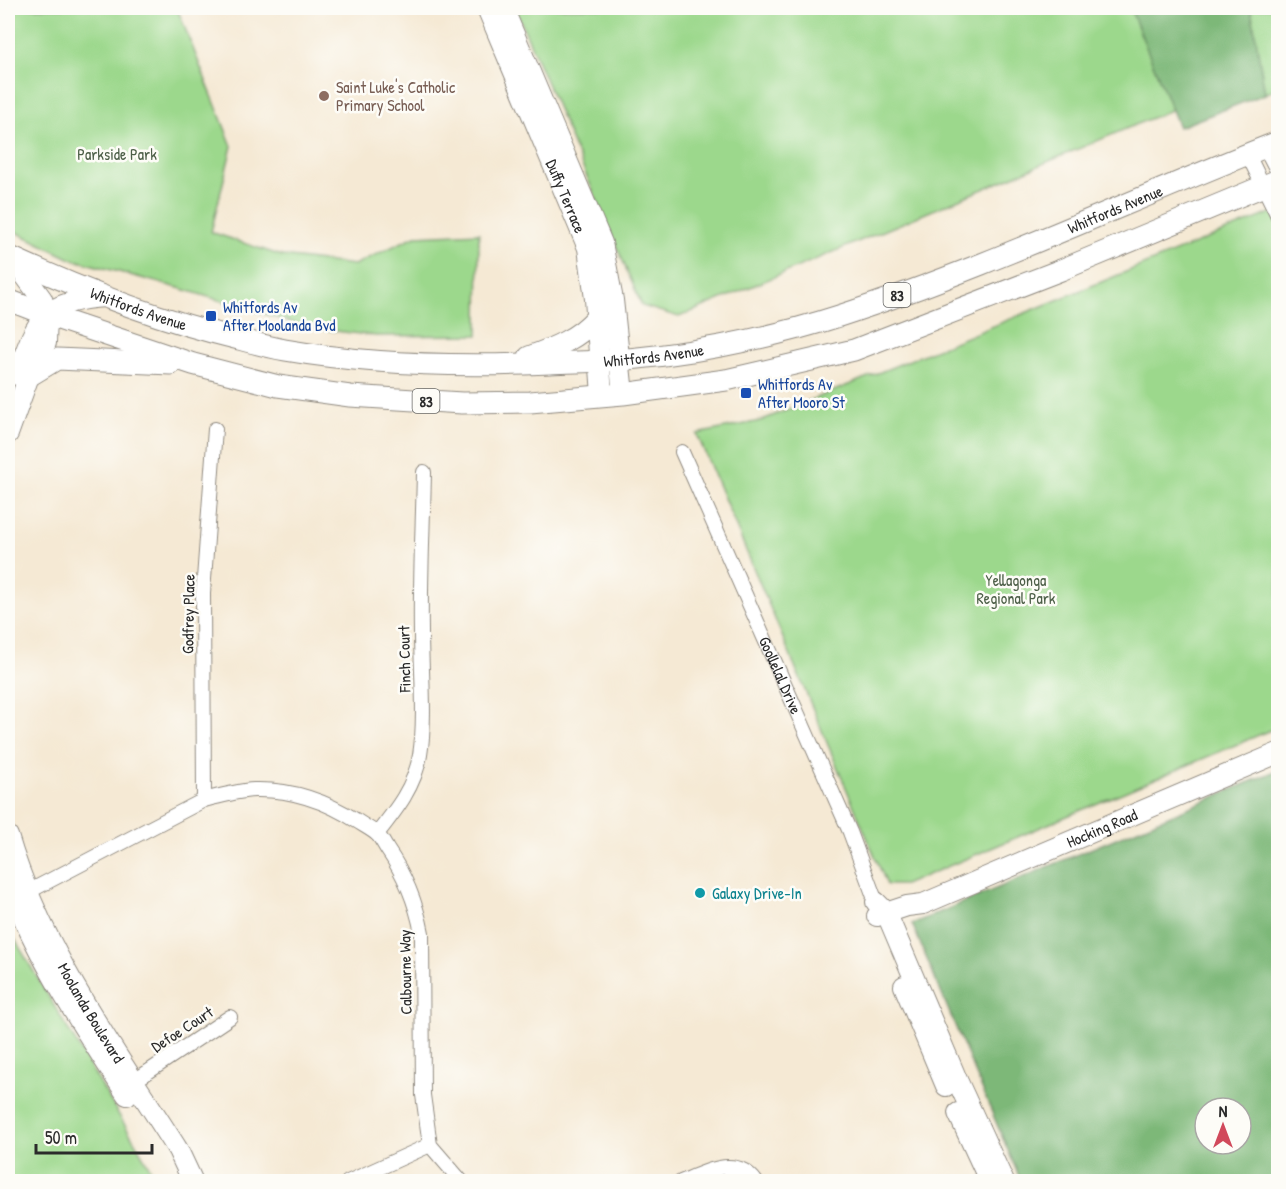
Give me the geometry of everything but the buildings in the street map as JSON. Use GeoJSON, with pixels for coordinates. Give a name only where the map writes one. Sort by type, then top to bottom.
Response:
{"type":"FeatureCollection","features":[{"type":"Feature","properties":{"kind":"main road","name":"Whitfords Avenue"},"geometry":{"type":"LineString","coordinates":[[10,257],[105,297],[190,326],[282,350],[354,360],[413,364],[610,361],[715,346],[772,334],[837,316],[1039,241],[1264,148]]}},
{"type":"Feature","properties":{"kind":"main road","name":"83"},"geometry":{"type":"LineString","coordinates":[[8,300],[193,364],[278,387],[350,396],[462,403],[530,402],[623,394],[726,380],[854,350],[1061,270],[1274,179]]}},
{"type":"Feature","properties":{"kind":"main road"},"geometry":{"type":"LineString","coordinates":[[509,364],[555,348],[588,328],[596,318]]}},
{"type":"Feature","properties":{"kind":"main road"},"geometry":{"type":"LineString","coordinates":[[29,376],[57,359],[193,364]]}},
{"type":"Feature","properties":{"kind":"street","name":"Duffy Terrace"},"geometry":{"type":"LineString","coordinates":[[487,8],[583,235],[591,262],[596,318],[623,394]]}},
{"type":"Feature","properties":{"kind":"street","name":"Duffy Terrace"},"geometry":{"type":"LineString","coordinates":[[503,8],[602,243],[608,267],[610,361],[602,395]]}},
{"type":"Feature","properties":{"kind":"street"},"geometry":{"type":"LineString","coordinates":[[1264,148],[1274,179],[1278,216]]}},
{"type":"Feature","properties":{"kind":"street"},"geometry":{"type":"LineString","coordinates":[[1264,148],[1274,179]]}},
{"type":"Feature","properties":{"kind":"street"},"geometry":{"type":"LineString","coordinates":[[8,434],[29,376],[46,342],[46,315],[42,298],[10,257]]}},
{"type":"Feature","properties":{"kind":"street"},"geometry":{"type":"LineString","coordinates":[[8,401],[32,337],[46,315],[80,298],[105,297]]}},
{"type":"Feature","properties":{"kind":"street","name":"Godfrey Place"},"geometry":{"type":"LineString","coordinates":[[204,800],[203,592],[215,429]]}},
{"type":"Feature","properties":{"kind":"street","name":"Goollelal Drive"},"geometry":{"type":"LineString","coordinates":[[682,452],[850,832],[931,1052],[990,1182]]}},
{"type":"Feature","properties":{"kind":"street","name":"Finch Court"},"geometry":{"type":"LineString","coordinates":[[377,834],[397,808],[412,781],[420,755],[422,729],[420,605],[424,472]]}},
{"type":"Feature","properties":{"kind":"street","name":"Hocking Road"},"geometry":{"type":"LineString","coordinates":[[882,917],[907,906],[923,904],[1278,753]]}},
{"type":"Feature","properties":{"kind":"street","name":"Calbourne Way"},"geometry":{"type":"LineString","coordinates":[[16,891],[204,800],[252,790],[278,791],[317,800],[348,815],[377,834],[409,886],[418,911],[422,933],[423,1095],[430,1145]]}},
{"type":"Feature","properties":{"kind":"street","name":"Moolanda Boulevard"},"geometry":{"type":"LineString","coordinates":[[8,836],[16,891],[65,972],[179,1182]]}},
{"type":"Feature","properties":{"kind":"street","name":"Goollelal Drive"},"geometry":{"type":"LineString","coordinates":[[882,917],[1004,1182]]}},
{"type":"Feature","properties":{"kind":"street","name":"Defoe Court"},"geometry":{"type":"LineString","coordinates":[[128,1085],[230,1017]]}},
{"type":"Feature","properties":{"kind":"street","name":"Moolanda Boulevard"},"geometry":{"type":"LineString","coordinates":[[128,1085],[178,1150],[194,1182]]}},
{"type":"Feature","properties":{"kind":"street"},"geometry":{"type":"LineString","coordinates":[[348,1182],[430,1145],[462,1182]]}},
{"type":"Feature","properties":{"kind":"street"},"geometry":{"type":"LineString","coordinates":[[681,1182],[720,1166],[732,1166],[744,1170],[756,1182]]}},
{"type":"Feature","properties":{"kind":"green space","name":"Parkside Park"},"geometry":{"type":"Polygon","coordinates":[[[8,8],[177,8],[232,146],[211,232],[282,256],[354,265],[415,236],[479,233],[478,335],[376,336],[311,328],[182,289],[71,259],[8,228],[8,8]]]}},
{"type":"Feature","properties":{"kind":"green space"},"geometry":{"type":"Polygon","coordinates":[[[515,8],[1278,8],[1278,88],[1265,94],[1261,72],[679,317],[642,306],[515,8]]]}},
{"type":"Feature","properties":{"kind":"green space"},"geometry":{"type":"Polygon","coordinates":[[[1130,8],[1251,8],[1265,94],[1179,127],[1130,8]]]}},
{"type":"Feature","properties":{"kind":"green space","name":"Yellagonga Regional Park"},"geometry":{"type":"Polygon","coordinates":[[[1278,210],[1278,727],[904,885],[887,885],[697,434],[760,421],[1278,210]]]}},
{"type":"Feature","properties":{"kind":"green space"},"geometry":{"type":"Polygon","coordinates":[[[1278,770],[1278,1181],[1021,1181],[912,924],[1278,770]]]}},
{"type":"Feature","properties":{"kind":"green space"},"geometry":{"type":"Polygon","coordinates":[[[8,928],[148,1164],[156,1181],[8,1181],[8,928]]]}},
{"type":"Feature","properties":{"kind":"place","name":"Saint Luke's Catholic Primary School"},"geometry":{"type":"Point","coordinates":[324,96]}},
{"type":"Feature","properties":{"kind":"place","name":"Whitfords Av After Moolanda Bvd"},"geometry":{"type":"Point","coordinates":[211,316]}},
{"type":"Feature","properties":{"kind":"place","name":"Whitfords Av After Mooro St"},"geometry":{"type":"Point","coordinates":[746,393]}},
{"type":"Feature","properties":{"kind":"place","name":"Galaxy Drive-In"},"geometry":{"type":"Point","coordinates":[700,893]}}]}
